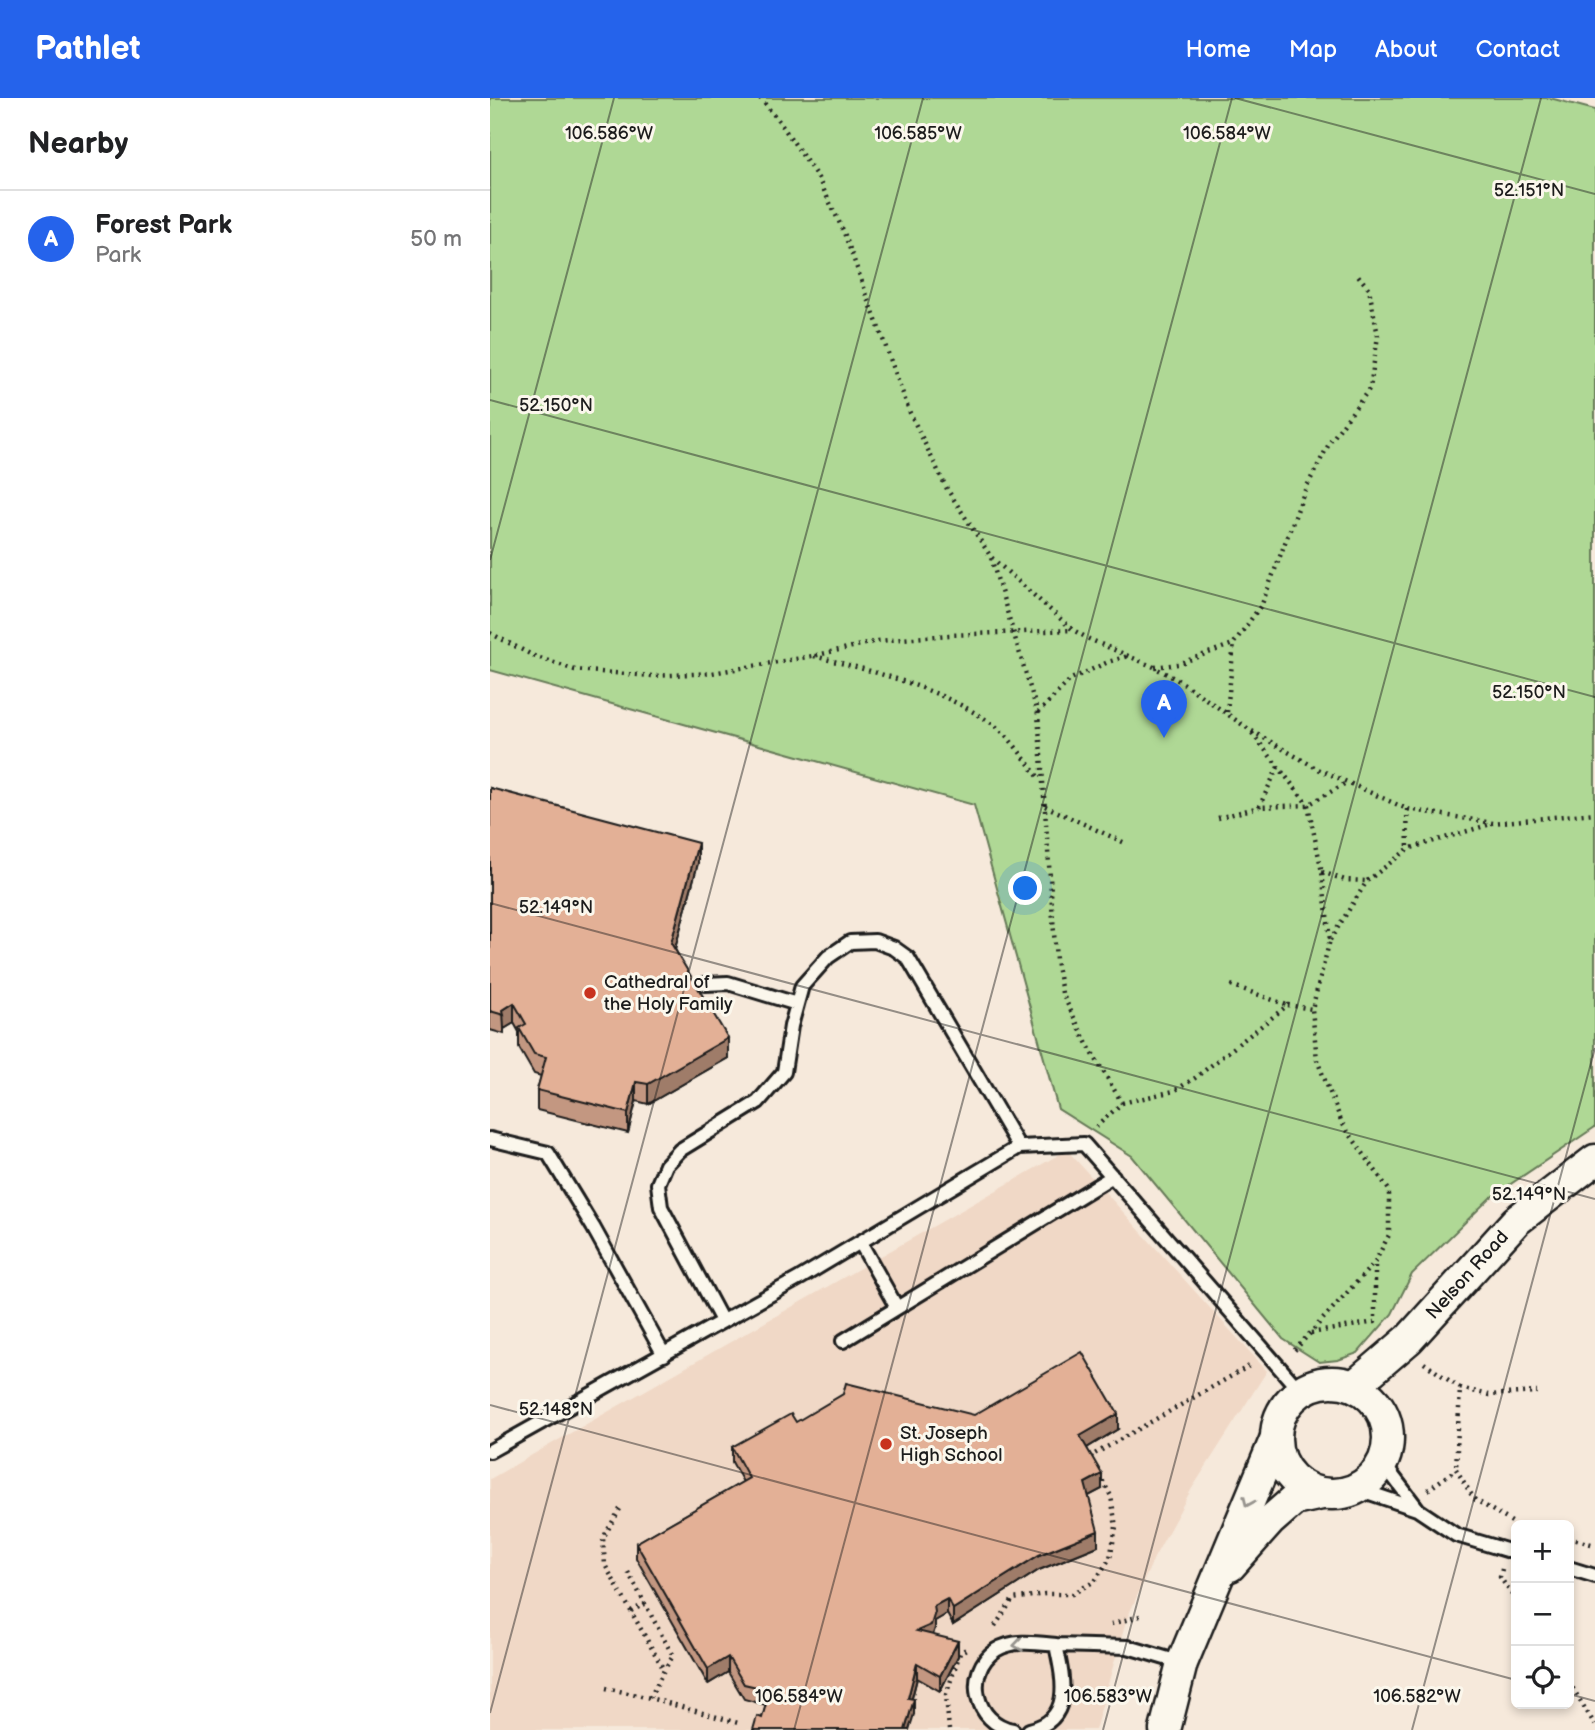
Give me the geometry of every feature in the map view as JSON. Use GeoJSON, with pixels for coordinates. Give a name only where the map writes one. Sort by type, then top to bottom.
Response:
{"type":"FeatureCollection","features":[{"type":"Feature","properties":{"kind":"street","name":"Nelson Road"},"geometry":{"type":"LineString","coordinates":[[1354,1386],[1409,1339],[1516,1221],[1595,1160]]}},
{"type":"Feature","properties":{"kind":"street","name":"Nelson Road"},"geometry":{"type":"LineString","coordinates":[[1381,1410],[1409,1339]]}},
{"type":"Feature","properties":{"kind":"street"},"geometry":{"type":"LineString","coordinates":[[1165,1730],[1182,1662],[1215,1582],[1275,1440],[1278,1421],[1286,1404],[1300,1391],[1318,1383],[1336,1381],[1354,1386],[1370,1395],[1381,1410],[1388,1427],[1389,1445],[1383,1463],[1373,1478],[1358,1489],[1341,1494],[1322,1494],[1294,1500],[1270,1521],[1215,1582]]}},
{"type":"Feature","properties":{"kind":"street"},"geometry":{"type":"LineString","coordinates":[[1275,1440],[1279,1459],[1289,1475],[1304,1487],[1322,1494]]}},
{"type":"Feature","properties":{"kind":"lane"},"geometry":{"type":"LineString","coordinates":[[723,1321],[661,1207],[658,1184],[666,1165],[680,1150],[758,1102],[784,1072],[791,1026],[802,986],[828,957],[850,942],[875,941],[894,948],[908,958],[1019,1147]]}},
{"type":"Feature","properties":{"kind":"lane"},"geometry":{"type":"LineString","coordinates":[[705,984],[727,983],[797,1004]]}},
{"type":"Feature","properties":{"kind":"lane"},"geometry":{"type":"LineString","coordinates":[[490,1139],[548,1153],[593,1227],[663,1355]]}},
{"type":"Feature","properties":{"kind":"lane"},"geometry":{"type":"LineString","coordinates":[[490,1451],[723,1321],[1019,1147],[1084,1144],[1300,1391]]}},
{"type":"Feature","properties":{"kind":"lane"},"geometry":{"type":"LineString","coordinates":[[843,1341],[1113,1176]]}},
{"type":"Feature","properties":{"kind":"lane"},"geometry":{"type":"LineString","coordinates":[[860,1242],[897,1308]]}},
{"type":"Feature","properties":{"kind":"lane"},"geometry":{"type":"LineString","coordinates":[[1383,1463],[1417,1509]]}},
{"type":"Feature","properties":{"kind":"lane"},"geometry":{"type":"LineString","coordinates":[[1358,1489],[1417,1509],[1456,1535],[1511,1552]]}},
{"type":"Feature","properties":{"kind":"lane"},"geometry":{"type":"LineString","coordinates":[[1574,1570],[1595,1577]]}},
{"type":"Feature","properties":{"kind":"lane"},"geometry":{"type":"LineString","coordinates":[[1013,1730],[994,1723],[983,1712],[978,1700],[976,1686],[979,1672],[996,1650],[1023,1643],[1128,1647],[1182,1662]]}},
{"type":"Feature","properties":{"kind":"lane"},"geometry":{"type":"LineString","coordinates":[[1029,1730],[1050,1720],[1064,1693],[1056,1645]]}},
{"type":"Feature","properties":{"kind":"path"},"geometry":{"type":"LineString","coordinates":[[760,98],[818,178],[843,230],[910,414],[947,489],[991,557],[1073,629],[1183,683],[1250,730],[1318,769],[1407,810],[1493,823]]}},
{"type":"Feature","properties":{"kind":"path"},"geometry":{"type":"LineString","coordinates":[[1227,712],[1234,643],[1262,604],[1305,490],[1330,442],[1370,388],[1377,337],[1369,289],[1357,274]]}},
{"type":"Feature","properties":{"kind":"path"},"geometry":{"type":"LineString","coordinates":[[991,557],[1038,714],[1056,960],[1062,993],[1087,1044],[1122,1102]]}},
{"type":"Feature","properties":{"kind":"path"},"geometry":{"type":"LineString","coordinates":[[490,633],[534,656],[575,670],[652,676],[712,673],[813,656],[878,641],[1073,629]]}},
{"type":"Feature","properties":{"kind":"path"},"geometry":{"type":"LineString","coordinates":[[1154,667],[1178,664],[1234,643]]}},
{"type":"Feature","properties":{"kind":"path"},"geometry":{"type":"LineString","coordinates":[[813,656],[873,671],[937,693],[996,727],[1041,780]]}},
{"type":"Feature","properties":{"kind":"path"},"geometry":{"type":"LineString","coordinates":[[1038,714],[1070,679],[1128,656]]}},
{"type":"Feature","properties":{"kind":"path"},"geometry":{"type":"LineString","coordinates":[[1250,730],[1308,806],[1322,873],[1330,940]]}},
{"type":"Feature","properties":{"kind":"path"},"geometry":{"type":"LineString","coordinates":[[1259,807],[1279,767]]}},
{"type":"Feature","properties":{"kind":"path"},"geometry":{"type":"LineString","coordinates":[[1218,818],[1259,807],[1308,806],[1347,783]]}},
{"type":"Feature","properties":{"kind":"path"},"geometry":{"type":"LineString","coordinates":[[1045,806],[1125,843]]}},
{"type":"Feature","properties":{"kind":"path"},"geometry":{"type":"LineString","coordinates":[[1407,810],[1408,849]]}},
{"type":"Feature","properties":{"kind":"path"},"geometry":{"type":"LineString","coordinates":[[1279,1367],[1375,1262],[1389,1235],[1389,1190],[1342,1123],[1317,1059],[1312,1009],[1330,940],[1367,881],[1408,849],[1493,823],[1595,813]]}},
{"type":"Feature","properties":{"kind":"path"},"geometry":{"type":"LineString","coordinates":[[1322,873],[1345,880],[1367,881]]}},
{"type":"Feature","properties":{"kind":"path"},"geometry":{"type":"LineString","coordinates":[[1231,985],[1288,1005],[1312,1009]]}},
{"type":"Feature","properties":{"kind":"path"},"geometry":{"type":"LineString","coordinates":[[1084,1144],[1097,1125],[1122,1102],[1174,1091],[1195,1078],[1288,1005]]}},
{"type":"Feature","properties":{"kind":"path"},"geometry":{"type":"LineString","coordinates":[[1311,1334],[1376,1322],[1375,1262]]}},
{"type":"Feature","properties":{"kind":"path"},"geometry":{"type":"LineString","coordinates":[[992,1629],[1013,1599],[1045,1594],[1072,1594],[1095,1581],[1110,1559],[1116,1527],[1111,1496],[1091,1456],[1268,1355]]}},
{"type":"Feature","properties":{"kind":"path"},"geometry":{"type":"LineString","coordinates":[[1447,1380],[1460,1388],[1489,1395],[1537,1392]]}},
{"type":"Feature","properties":{"kind":"path"},"geometry":{"type":"LineString","coordinates":[[1460,1388],[1456,1469],[1474,1499],[1511,1522]]}},
{"type":"Feature","properties":{"kind":"path"},"geometry":{"type":"LineString","coordinates":[[1423,1493],[1456,1469]]}},
{"type":"Feature","properties":{"kind":"path"},"geometry":{"type":"LineString","coordinates":[[620,1509],[603,1538],[605,1565],[664,1670]]}},
{"type":"Feature","properties":{"kind":"path"},"geometry":{"type":"LineString","coordinates":[[1574,1539],[1595,1545]]}},
{"type":"Feature","properties":{"kind":"path"},"geometry":{"type":"LineString","coordinates":[[1511,1554],[1500,1577],[1511,1594]]}},
{"type":"Feature","properties":{"kind":"path"},"geometry":{"type":"LineString","coordinates":[[628,1572],[673,1656],[650,1698]]}},
{"type":"Feature","properties":{"kind":"path"},"geometry":{"type":"LineString","coordinates":[[631,1611],[645,1604]]}},
{"type":"Feature","properties":{"kind":"path"},"geometry":{"type":"LineString","coordinates":[[948,1730],[946,1695],[960,1653],[971,1645]]}},
{"type":"Feature","properties":{"kind":"path"},"geometry":{"type":"LineString","coordinates":[[607,1688],[738,1723]]}},
{"type":"Feature","properties":{"kind":"path"},"geometry":{"type":"LineString","coordinates":[[1574,1690],[1595,1726]]}},
{"type":"Feature","properties":{"kind":"shaded area","name":"St. Joseph High School"},"geometry":{"type":"Polygon","coordinates":[[[1067,1150],[1267,1371],[1191,1490],[1154,1558],[1126,1621],[1095,1730],[490,1730],[490,1479],[1067,1150]]]}},
{"type":"Feature","properties":{"kind":"green space"},"geometry":{"type":"Polygon","coordinates":[[[490,98],[1550,98],[1595,110],[1595,1127],[1490,1198],[1412,1274],[1392,1314],[1358,1353],[1338,1360],[1319,1362],[1283,1339],[1132,1156],[1058,1109],[974,805],[490,670],[490,98]]]}},
{"type":"Feature","properties":{"kind":"building","name":"Cathedral of the Holy Family"},"geometry":{"type":"Polygon","coordinates":[[[490,788],[698,843],[671,943],[728,1038],[648,1084],[636,1082],[628,1113],[537,1090],[546,1057],[534,1054],[519,1028],[526,1024],[514,1003],[503,1010],[504,1015],[490,1011],[490,788]]]}},
{"type":"Feature","properties":{"kind":"building"},"geometry":{"type":"Polygon","coordinates":[[[1082,1352],[1118,1414],[1080,1436],[1102,1474],[1085,1483],[1098,1531],[1039,1555],[953,1609],[947,1599],[934,1606],[931,1625],[917,1631],[958,1641],[940,1676],[917,1663],[908,1698],[914,1699],[905,1730],[753,1730],[757,1716],[762,1718],[770,1690],[744,1684],[728,1657],[708,1669],[636,1543],[749,1478],[732,1447],[791,1414],[796,1422],[843,1394],[846,1383],[974,1415],[1082,1352]]]}},
{"type":"Feature","properties":{"kind":"place","name":"Forest Park"},"geometry":{"type":"Point","coordinates":[1164,738]}},
{"type":"Feature","properties":{"kind":"place","name":"Cathedral of the Holy Family"},"geometry":{"type":"Point","coordinates":[590,993]}},
{"type":"Feature","properties":{"kind":"place","name":"St. Joseph High School"},"geometry":{"type":"Point","coordinates":[886,1444]}}]}
